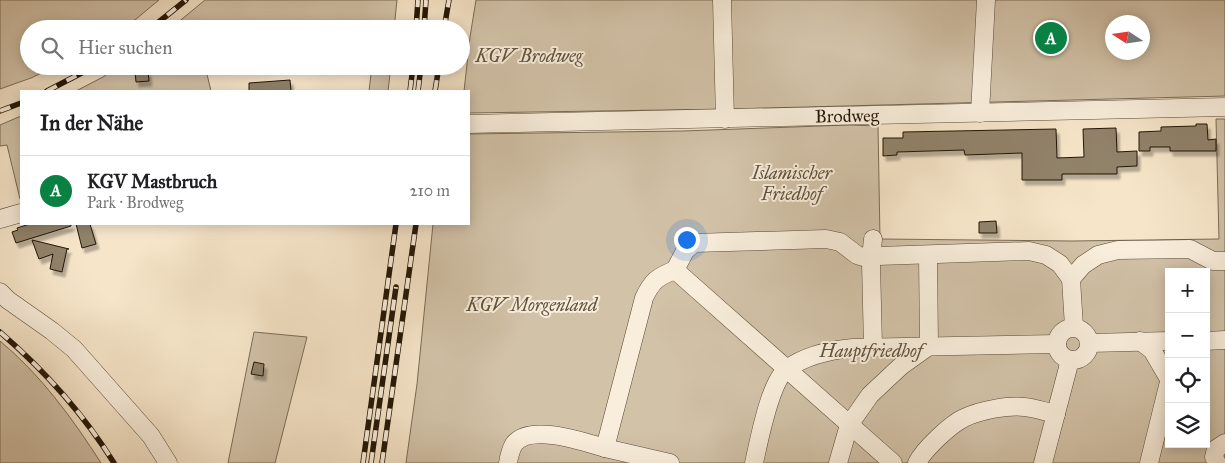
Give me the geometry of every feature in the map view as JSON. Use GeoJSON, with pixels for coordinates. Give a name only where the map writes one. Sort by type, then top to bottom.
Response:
{"type":"FeatureCollection","features":[{"type":"Feature","properties":{"kind":"street"},"geometry":{"type":"LineString","coordinates":[[722,0],[724,119]]}},
{"type":"Feature","properties":{"kind":"street"},"geometry":{"type":"LineString","coordinates":[[980,113],[986,0]]}},
{"type":"Feature","properties":{"kind":"street","name":"Brodweg"},"geometry":{"type":"LineString","coordinates":[[470,124],[1225,107]]}},
{"type":"Feature","properties":{"kind":"street"},"geometry":{"type":"LineString","coordinates":[[0,219],[20,213]]}},
{"type":"Feature","properties":{"kind":"street"},"geometry":{"type":"LineString","coordinates":[[605,448],[644,298],[651,284],[662,275],[675,270],[684,251],[694,243],[826,239],[840,242],[857,255],[871,253],[928,256],[1029,251],[1046,254],[1060,264],[1071,278],[1074,327]]}},
{"type":"Feature","properties":{"kind":"street"},"geometry":{"type":"LineString","coordinates":[[1071,278],[1083,264],[1098,255],[1118,250],[1190,249],[1213,261],[1225,261]]}},
{"type":"Feature","properties":{"kind":"street"},"geometry":{"type":"LineString","coordinates":[[871,253],[873,347]]}},
{"type":"Feature","properties":{"kind":"street"},"geometry":{"type":"LineString","coordinates":[[928,256],[929,346]]}},
{"type":"Feature","properties":{"kind":"street"},"geometry":{"type":"LineString","coordinates":[[675,270],[893,463]]}},
{"type":"Feature","properties":{"kind":"street"},"geometry":{"type":"LineString","coordinates":[[0,292],[74,349],[151,436],[168,463]]}},
{"type":"Feature","properties":{"kind":"street"},"geometry":{"type":"LineString","coordinates":[[1074,327],[1087,335],[1090,343],[1087,353],[1078,359],[1070,360],[1063,357],[1058,351],[1057,344],[1059,336],[1065,329],[1074,327]]}},
{"type":"Feature","properties":{"kind":"street"},"geometry":{"type":"LineString","coordinates":[[1140,341],[1152,350],[1165,374]]}},
{"type":"Feature","properties":{"kind":"street"},"geometry":{"type":"LineString","coordinates":[[1090,343],[1165,341]]}},
{"type":"Feature","properties":{"kind":"street"},"geometry":{"type":"LineString","coordinates":[[754,463],[773,390],[778,378],[786,369],[807,358],[832,350],[873,347],[1057,344]]}},
{"type":"Feature","properties":{"kind":"street"},"geometry":{"type":"LineString","coordinates":[[838,463],[849,425],[870,395],[901,366],[929,346]]}},
{"type":"Feature","properties":{"kind":"street"},"geometry":{"type":"LineString","coordinates":[[1043,463],[1070,360]]}},
{"type":"Feature","properties":{"kind":"street"},"geometry":{"type":"LineString","coordinates":[[1150,463],[1165,398]]}},
{"type":"Feature","properties":{"kind":"street"},"geometry":{"type":"LineString","coordinates":[[917,463],[921,455],[964,418],[992,410],[1025,407],[1056,414]]}},
{"type":"Feature","properties":{"kind":"street"},"geometry":{"type":"LineString","coordinates":[[508,463],[514,444],[525,436],[539,434],[551,435],[670,463]]}},
{"type":"Feature","properties":{"kind":"street"},"geometry":{"type":"LineString","coordinates":[[1217,463],[1214,456],[1216,449],[1219,445],[1225,443]]}},
{"type":"Feature","properties":{"kind":"green space"},"geometry":{"type":"Polygon","coordinates":[[[0,0],[159,0],[134,20],[20,20],[20,75],[37,75],[0,89],[0,0]]]}},
{"type":"Feature","properties":{"kind":"green space"},"geometry":{"type":"Polygon","coordinates":[[[205,0],[397,0],[395,20],[181,20],[205,0]]]}},
{"type":"Feature","properties":{"kind":"green space","name":"KGV Brodweg"},"geometry":{"type":"Polygon","coordinates":[[[476,0],[1225,0],[1225,96],[729,109],[470,113],[470,90],[464,90],[466,75],[470,75],[470,37],[476,0]]]}},
{"type":"Feature","properties":{"kind":"green space"},"geometry":{"type":"Polygon","coordinates":[[[106,75],[207,75],[211,90],[78,90],[106,75]]]}},
{"type":"Feature","properties":{"kind":"green space"},"geometry":{"type":"Polygon","coordinates":[[[371,75],[390,75],[388,90],[369,90],[371,75]]]}},
{"type":"Feature","properties":{"kind":"green space"},"geometry":{"type":"Polygon","coordinates":[[[20,116],[20,199],[7,145],[0,146],[0,125],[20,116]]]}},
{"type":"Feature","properties":{"kind":"green space","name":"Hauptfriedhof"},"geometry":{"type":"Polygon","coordinates":[[[1216,119],[1225,119],[1225,463],[406,463],[417,384],[433,225],[470,225],[470,134],[683,131],[849,125],[878,126],[880,239],[1072,241],[1219,239],[1216,119]]]}},
{"type":"Feature","properties":{"kind":"green space"},"geometry":{"type":"Polygon","coordinates":[[[254,332],[307,337],[275,463],[228,463],[254,332]]]}},
{"type":"Feature","properties":{"kind":"green space"},"geometry":{"type":"Polygon","coordinates":[[[0,341],[29,368],[55,398],[101,463],[0,463],[0,341]]]}},
{"type":"Feature","properties":{"kind":"building"},"geometry":{"type":"Polygon","coordinates":[[[135,75],[148,75],[149,81],[136,82],[135,75]]]}},
{"type":"Feature","properties":{"kind":"building"},"geometry":{"type":"Polygon","coordinates":[[[290,80],[291,90],[249,90],[249,83],[290,80]]]}},
{"type":"Feature","properties":{"kind":"building"},"geometry":{"type":"Polygon","coordinates":[[[1196,124],[1207,124],[1208,140],[1216,139],[1216,151],[1170,151],[1170,147],[1150,147],[1150,151],[1139,151],[1139,132],[1161,131],[1161,127],[1196,126],[1196,124]]]}},
{"type":"Feature","properties":{"kind":"building"},"geometry":{"type":"Polygon","coordinates":[[[1116,128],[1117,152],[1137,151],[1137,166],[1117,167],[1117,174],[1062,174],[1062,180],[1022,180],[1022,153],[965,155],[964,150],[897,152],[897,155],[883,156],[883,138],[903,138],[903,132],[1056,129],[1057,158],[1084,157],[1083,129],[1116,128]]]}},
{"type":"Feature","properties":{"kind":"building"},"geometry":{"type":"Polygon","coordinates":[[[996,221],[997,233],[979,233],[979,222],[996,221]]]}},
{"type":"Feature","properties":{"kind":"building"},"geometry":{"type":"Polygon","coordinates":[[[27,225],[71,225],[16,243],[12,232],[18,230],[17,228],[27,225]]]}},
{"type":"Feature","properties":{"kind":"building"},"geometry":{"type":"Polygon","coordinates":[[[76,225],[90,225],[96,244],[82,248],[76,225]]]}},
{"type":"Feature","properties":{"kind":"building"},"geometry":{"type":"Polygon","coordinates":[[[32,240],[69,249],[67,249],[62,272],[50,269],[53,254],[39,259],[32,240]]]}},
{"type":"Feature","properties":{"kind":"building"},"geometry":{"type":"Polygon","coordinates":[[[254,362],[264,364],[263,376],[251,374],[254,362]]]}},
{"type":"Feature","properties":{"kind":"railway"},"geometry":{"type":"LineString","coordinates":[[161,20],[186,0]]}},
{"type":"Feature","properties":{"kind":"railway"},"geometry":{"type":"LineString","coordinates":[[417,20],[418,0]]}},
{"type":"Feature","properties":{"kind":"railway"},"geometry":{"type":"LineString","coordinates":[[425,20],[426,0]]}},
{"type":"Feature","properties":{"kind":"railway"},"geometry":{"type":"LineString","coordinates":[[446,20],[449,0]]}},
{"type":"Feature","properties":{"kind":"railway"},"geometry":{"type":"LineString","coordinates":[[49,90],[78,75]]}},
{"type":"Feature","properties":{"kind":"railway"},"geometry":{"type":"LineString","coordinates":[[410,90],[412,75]]}},
{"type":"Feature","properties":{"kind":"railway"},"geometry":{"type":"LineString","coordinates":[[418,90],[420,75]]}},
{"type":"Feature","properties":{"kind":"railway"},"geometry":{"type":"LineString","coordinates":[[435,90],[438,75]]}},
{"type":"Feature","properties":{"kind":"railway"},"geometry":{"type":"LineString","coordinates":[[0,111],[20,103]]}},
{"type":"Feature","properties":{"kind":"railway"},"geometry":{"type":"LineString","coordinates":[[363,463],[396,225]]}},
{"type":"Feature","properties":{"kind":"railway"},"geometry":{"type":"LineString","coordinates":[[382,463],[416,225]]}},
{"type":"Feature","properties":{"kind":"railway"},"geometry":{"type":"LineString","coordinates":[[371,463],[396,287]]}},
{"type":"Feature","properties":{"kind":"railway"},"geometry":{"type":"LineString","coordinates":[[0,332],[32,361],[62,393],[114,463]]}},
{"type":"Feature","properties":{"kind":"place","name":"KGV Mastbruch"},"geometry":{"type":"Point","coordinates":[1051,38]}},
{"type":"Feature","properties":{"kind":"park label","name":"Islamischer Friedhof"},"geometry":{"type":"Point","coordinates":[792,183]}},
{"type":"Feature","properties":{"kind":"park label","name":"KGV Morgenland"},"geometry":{"type":"Point","coordinates":[532,305]}}]}
